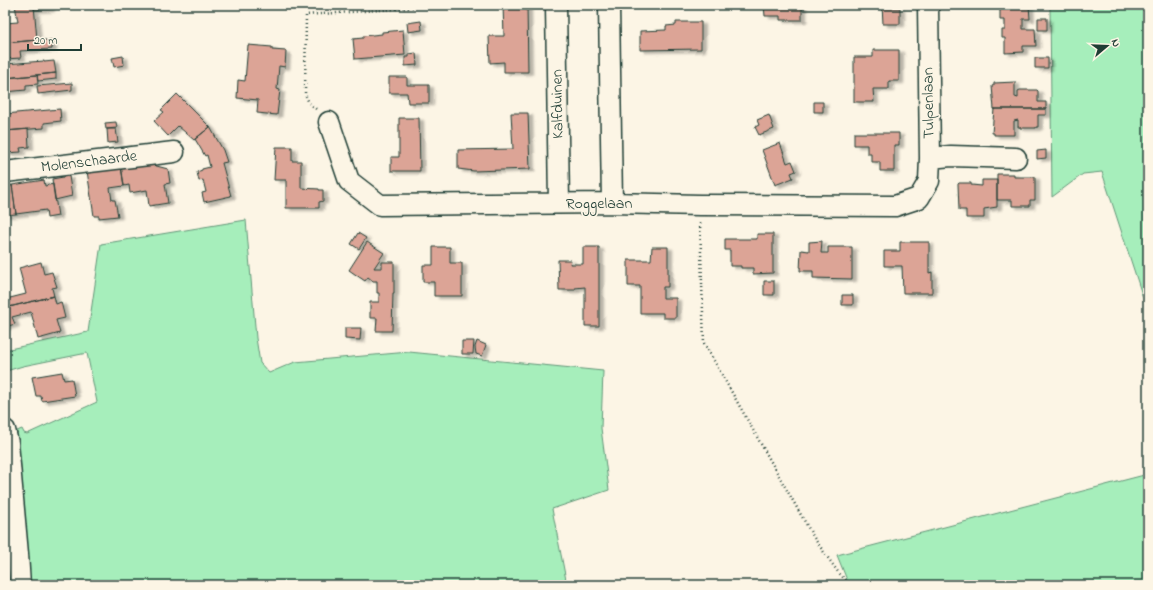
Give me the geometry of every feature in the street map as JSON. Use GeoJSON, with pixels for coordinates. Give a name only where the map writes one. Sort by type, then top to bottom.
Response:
{"type":"FeatureCollection","features":[{"type":"Feature","properties":{"kind":"street","name":"Kalfduinen"},"geometry":{"type":"LineString","coordinates":[[556,5],[559,203]]}},
{"type":"Feature","properties":{"kind":"street"},"geometry":{"type":"LineString","coordinates":[[609,5],[612,203]]}},
{"type":"Feature","properties":{"kind":"street","name":"Tulpenlaan"},"geometry":{"type":"LineString","coordinates":[[919,198],[929,181],[928,5]]}},
{"type":"Feature","properties":{"kind":"street","name":"Roggelaan"},"geometry":{"type":"LineString","coordinates":[[329,122],[348,181],[380,205],[612,203],[700,206],[895,206],[919,198]]}},
{"type":"Feature","properties":{"kind":"street","name":"Molenschaarde"},"geometry":{"type":"LineString","coordinates":[[5,172],[174,152]]}},
{"type":"Feature","properties":{"kind":"street"},"geometry":{"type":"LineString","coordinates":[[930,158],[951,156],[1016,158]]}},
{"type":"Feature","properties":{"kind":"street"},"geometry":{"type":"LineString","coordinates":[[5,430],[8,443],[12,555],[20,585]]}},
{"type":"Feature","properties":{"kind":"path"},"geometry":{"type":"LineString","coordinates":[[338,5],[339,13]]}},
{"type":"Feature","properties":{"kind":"path"},"geometry":{"type":"LineString","coordinates":[[329,122],[309,103],[305,94],[306,15],[410,8],[418,5]]}},
{"type":"Feature","properties":{"kind":"path"},"geometry":{"type":"LineString","coordinates":[[700,206],[704,342],[814,538],[838,572],[850,585]]}},
{"type":"Feature","properties":{"kind":"green space"},"geometry":{"type":"Polygon","coordinates":[[[1050,5],[1148,5],[1148,313],[1102,172],[1083,174],[1052,197],[1050,5]]]}},
{"type":"Feature","properties":{"kind":"green space"},"geometry":{"type":"Polygon","coordinates":[[[246,220],[256,338],[260,363],[269,373],[295,362],[409,352],[603,371],[601,428],[609,490],[552,509],[567,585],[29,585],[17,431],[22,429],[24,433],[27,434],[97,402],[87,353],[6,371],[5,350],[88,332],[101,244],[246,220]]]}},
{"type":"Feature","properties":{"kind":"green space"},"geometry":{"type":"Polygon","coordinates":[[[1148,474],[1148,585],[849,585],[837,555],[1148,474]]]}},
{"type":"Feature","properties":{"kind":"building"},"geometry":{"type":"Polygon","coordinates":[[[15,5],[34,5],[37,40],[5,43],[5,23],[18,22],[15,5]]]}},
{"type":"Feature","properties":{"kind":"building"},"geometry":{"type":"Polygon","coordinates":[[[34,5],[50,5],[50,9],[34,10],[34,5]]]}},
{"type":"Feature","properties":{"kind":"building"},"geometry":{"type":"Polygon","coordinates":[[[503,5],[527,5],[528,72],[504,72],[504,62],[490,63],[489,36],[504,36],[503,5]]]}},
{"type":"Feature","properties":{"kind":"building"},"geometry":{"type":"Polygon","coordinates":[[[764,5],[802,5],[802,20],[780,20],[780,16],[765,16],[764,5]]]}},
{"type":"Feature","properties":{"kind":"building"},"geometry":{"type":"Polygon","coordinates":[[[882,5],[886,5],[886,8],[900,8],[900,24],[883,24],[882,5]]]}},
{"type":"Feature","properties":{"kind":"building"},"geometry":{"type":"Polygon","coordinates":[[[1000,5],[1029,5],[1030,19],[1023,19],[1023,29],[1035,29],[1036,46],[1023,46],[1023,52],[1005,53],[1005,38],[1002,38],[1002,30],[1005,30],[1005,20],[1000,20],[1000,5]]]}},
{"type":"Feature","properties":{"kind":"building"},"geometry":{"type":"Polygon","coordinates":[[[1038,18],[1047,18],[1047,30],[1038,30],[1038,18]]]}},
{"type":"Feature","properties":{"kind":"building"},"geometry":{"type":"Polygon","coordinates":[[[421,21],[422,30],[408,32],[407,23],[421,21]]]}},
{"type":"Feature","properties":{"kind":"building"},"geometry":{"type":"Polygon","coordinates":[[[676,22],[701,22],[701,49],[640,50],[640,31],[666,30],[666,26],[676,25],[676,22]]]}},
{"type":"Feature","properties":{"kind":"building"},"geometry":{"type":"Polygon","coordinates":[[[403,30],[405,55],[355,59],[353,39],[363,38],[363,36],[382,34],[382,32],[403,30]]]}},
{"type":"Feature","properties":{"kind":"building"},"geometry":{"type":"Polygon","coordinates":[[[52,40],[52,49],[20,51],[21,58],[5,59],[5,43],[52,40]]]}},
{"type":"Feature","properties":{"kind":"building"},"geometry":{"type":"Polygon","coordinates":[[[248,45],[272,47],[272,50],[286,51],[285,67],[279,66],[277,89],[280,90],[277,115],[257,113],[258,100],[237,98],[238,80],[245,81],[248,45]]]}},
{"type":"Feature","properties":{"kind":"building"},"geometry":{"type":"Polygon","coordinates":[[[873,50],[899,50],[899,81],[889,81],[889,89],[873,89],[874,102],[854,102],[854,57],[873,57],[873,50]]]}},
{"type":"Feature","properties":{"kind":"building"},"geometry":{"type":"Polygon","coordinates":[[[416,53],[417,65],[405,66],[405,57],[409,57],[409,54],[416,53]]]}},
{"type":"Feature","properties":{"kind":"building"},"geometry":{"type":"Polygon","coordinates":[[[123,56],[124,65],[114,67],[112,58],[123,56]]]}},
{"type":"Feature","properties":{"kind":"building"},"geometry":{"type":"Polygon","coordinates":[[[1035,58],[1048,58],[1048,68],[1035,68],[1035,58]]]}},
{"type":"Feature","properties":{"kind":"building"},"geometry":{"type":"Polygon","coordinates":[[[54,61],[56,73],[5,78],[5,64],[54,61]]]}},
{"type":"Feature","properties":{"kind":"building"},"geometry":{"type":"Polygon","coordinates":[[[56,73],[56,79],[38,81],[37,75],[56,73]]]}},
{"type":"Feature","properties":{"kind":"building"},"geometry":{"type":"Polygon","coordinates":[[[37,75],[38,84],[26,85],[26,90],[5,92],[5,78],[37,75]]]}},
{"type":"Feature","properties":{"kind":"building"},"geometry":{"type":"Polygon","coordinates":[[[389,77],[407,77],[407,85],[429,85],[429,103],[408,103],[407,93],[389,93],[389,77]]]}},
{"type":"Feature","properties":{"kind":"building"},"geometry":{"type":"Polygon","coordinates":[[[1015,82],[1015,97],[1018,98],[1018,91],[1020,90],[1037,90],[1038,102],[1046,102],[1046,109],[994,109],[992,86],[994,83],[1015,82]]]}},
{"type":"Feature","properties":{"kind":"building"},"geometry":{"type":"Polygon","coordinates":[[[72,83],[72,90],[38,94],[37,86],[72,83]]]}},
{"type":"Feature","properties":{"kind":"building"},"geometry":{"type":"Polygon","coordinates":[[[177,94],[210,127],[194,140],[178,126],[168,136],[154,121],[164,112],[161,110],[177,94]]]}},
{"type":"Feature","properties":{"kind":"building"},"geometry":{"type":"Polygon","coordinates":[[[814,102],[823,102],[823,112],[814,112],[814,102]]]}},
{"type":"Feature","properties":{"kind":"building"},"geometry":{"type":"Polygon","coordinates":[[[60,109],[61,121],[44,123],[44,128],[5,131],[5,114],[60,109]]]}},
{"type":"Feature","properties":{"kind":"building"},"geometry":{"type":"Polygon","coordinates":[[[994,109],[1046,109],[1046,115],[1038,115],[1038,127],[1036,128],[1020,128],[1018,127],[1018,120],[1014,121],[1014,135],[994,135],[994,133],[992,133],[994,109]]]}},
{"type":"Feature","properties":{"kind":"building"},"geometry":{"type":"Polygon","coordinates":[[[511,113],[528,113],[530,169],[474,171],[458,169],[458,150],[513,149],[511,113]]]}},
{"type":"Feature","properties":{"kind":"building"},"geometry":{"type":"Polygon","coordinates":[[[769,115],[774,129],[759,135],[755,127],[759,125],[757,120],[769,115]]]}},
{"type":"Feature","properties":{"kind":"building"},"geometry":{"type":"Polygon","coordinates":[[[399,118],[419,118],[420,171],[391,171],[391,157],[399,157],[399,118]]]}},
{"type":"Feature","properties":{"kind":"building"},"geometry":{"type":"Polygon","coordinates":[[[116,122],[117,128],[106,129],[105,123],[116,122]]]}},
{"type":"Feature","properties":{"kind":"building"},"geometry":{"type":"Polygon","coordinates":[[[210,127],[223,150],[227,162],[222,163],[231,196],[204,202],[202,193],[206,192],[203,180],[199,181],[197,172],[210,167],[207,155],[205,156],[195,139],[210,127]]]}},
{"type":"Feature","properties":{"kind":"building"},"geometry":{"type":"Polygon","coordinates":[[[28,129],[29,147],[20,148],[21,152],[5,153],[5,131],[28,129]]]}},
{"type":"Feature","properties":{"kind":"building"},"geometry":{"type":"Polygon","coordinates":[[[107,129],[116,129],[118,142],[108,143],[107,129]]]}},
{"type":"Feature","properties":{"kind":"building"},"geometry":{"type":"Polygon","coordinates":[[[854,133],[899,133],[899,145],[894,145],[894,171],[880,171],[880,162],[871,162],[871,153],[867,153],[867,145],[854,145],[854,133]]]}},
{"type":"Feature","properties":{"kind":"building"},"geometry":{"type":"Polygon","coordinates":[[[780,143],[787,163],[792,161],[796,171],[791,173],[793,178],[775,185],[762,150],[780,143]]]}},
{"type":"Feature","properties":{"kind":"building"},"geometry":{"type":"Polygon","coordinates":[[[276,147],[292,147],[292,161],[301,161],[301,188],[323,190],[323,201],[319,202],[319,208],[286,208],[286,180],[274,180],[276,147]]]}},
{"type":"Feature","properties":{"kind":"building"},"geometry":{"type":"Polygon","coordinates":[[[1046,150],[1046,158],[1037,159],[1037,151],[1046,150]]]}},
{"type":"Feature","properties":{"kind":"building"},"geometry":{"type":"Polygon","coordinates":[[[145,163],[168,169],[170,183],[165,184],[168,203],[149,206],[147,190],[130,193],[129,185],[124,186],[121,166],[145,163]]]}},
{"type":"Feature","properties":{"kind":"building"},"geometry":{"type":"Polygon","coordinates":[[[121,166],[124,186],[110,188],[112,200],[115,200],[118,216],[99,218],[99,216],[94,216],[87,171],[121,166]]]}},
{"type":"Feature","properties":{"kind":"building"},"geometry":{"type":"Polygon","coordinates":[[[997,174],[1014,174],[1014,177],[1035,177],[1035,200],[1030,200],[1030,206],[1012,206],[1012,200],[997,200],[997,174]]]}},
{"type":"Feature","properties":{"kind":"building"},"geometry":{"type":"Polygon","coordinates":[[[69,176],[72,196],[55,200],[52,179],[69,176]]]}},
{"type":"Feature","properties":{"kind":"building"},"geometry":{"type":"Polygon","coordinates":[[[44,180],[45,186],[53,184],[58,216],[47,218],[46,210],[16,214],[12,185],[44,180]]]}},
{"type":"Feature","properties":{"kind":"building"},"geometry":{"type":"Polygon","coordinates":[[[982,180],[997,180],[997,207],[984,209],[984,218],[966,218],[966,210],[959,210],[958,184],[971,183],[971,185],[982,186],[982,180]]]}},
{"type":"Feature","properties":{"kind":"building"},"geometry":{"type":"Polygon","coordinates":[[[12,185],[16,214],[5,215],[5,186],[12,185]]]}},
{"type":"Feature","properties":{"kind":"building"},"geometry":{"type":"Polygon","coordinates":[[[358,233],[366,238],[359,249],[351,244],[358,233]]]}},
{"type":"Feature","properties":{"kind":"building"},"geometry":{"type":"Polygon","coordinates":[[[757,234],[773,234],[773,273],[753,274],[753,268],[730,266],[730,250],[725,250],[725,239],[757,239],[757,234]]]}},
{"type":"Feature","properties":{"kind":"building"},"geometry":{"type":"Polygon","coordinates":[[[822,241],[821,253],[828,253],[828,247],[852,247],[852,279],[813,278],[813,271],[800,271],[801,250],[809,251],[809,242],[822,241]]]}},
{"type":"Feature","properties":{"kind":"building"},"geometry":{"type":"Polygon","coordinates":[[[367,242],[384,253],[374,268],[382,268],[382,262],[394,262],[392,331],[376,331],[377,318],[370,318],[370,302],[379,302],[377,281],[373,281],[368,277],[365,281],[349,270],[367,242]]]}},
{"type":"Feature","properties":{"kind":"building"},"geometry":{"type":"Polygon","coordinates":[[[900,242],[929,242],[929,273],[932,272],[932,293],[903,293],[902,266],[884,266],[884,251],[900,251],[900,242]]]}},
{"type":"Feature","properties":{"kind":"building"},"geometry":{"type":"Polygon","coordinates":[[[433,247],[450,247],[450,263],[462,263],[462,296],[434,296],[434,282],[423,282],[423,265],[433,265],[433,247]]]}},
{"type":"Feature","properties":{"kind":"building"},"geometry":{"type":"Polygon","coordinates":[[[583,247],[599,247],[599,326],[585,326],[585,287],[575,288],[575,290],[559,290],[558,260],[571,260],[570,264],[583,264],[583,247]]]}},
{"type":"Feature","properties":{"kind":"building"},"geometry":{"type":"Polygon","coordinates":[[[652,247],[668,247],[668,287],[663,287],[663,298],[676,298],[676,318],[663,318],[663,313],[640,313],[640,286],[628,286],[628,260],[651,260],[652,247]]]}},
{"type":"Feature","properties":{"kind":"building"},"geometry":{"type":"Polygon","coordinates":[[[41,262],[44,274],[52,272],[57,287],[52,288],[54,296],[5,308],[5,294],[6,299],[26,294],[19,268],[41,262]]]}},
{"type":"Feature","properties":{"kind":"building"},"geometry":{"type":"Polygon","coordinates":[[[764,281],[774,281],[774,295],[764,295],[764,281]]]}},
{"type":"Feature","properties":{"kind":"building"},"geometry":{"type":"Polygon","coordinates":[[[842,295],[853,295],[853,305],[842,305],[842,295]]]}},
{"type":"Feature","properties":{"kind":"building"},"geometry":{"type":"Polygon","coordinates":[[[54,296],[56,304],[61,302],[65,318],[56,320],[60,333],[38,339],[31,312],[12,317],[15,324],[5,327],[5,308],[54,296]]]}},
{"type":"Feature","properties":{"kind":"building"},"geometry":{"type":"Polygon","coordinates":[[[345,328],[361,328],[360,340],[345,339],[345,328]]]}},
{"type":"Feature","properties":{"kind":"building"},"geometry":{"type":"Polygon","coordinates":[[[462,341],[474,341],[473,354],[462,354],[462,341]]]}},
{"type":"Feature","properties":{"kind":"building"},"geometry":{"type":"Polygon","coordinates":[[[477,341],[486,345],[482,356],[476,354],[475,347],[477,341]]]}},
{"type":"Feature","properties":{"kind":"building"},"geometry":{"type":"Polygon","coordinates":[[[62,372],[64,380],[72,379],[75,396],[42,401],[41,396],[36,396],[32,377],[62,372]]]}}]}
